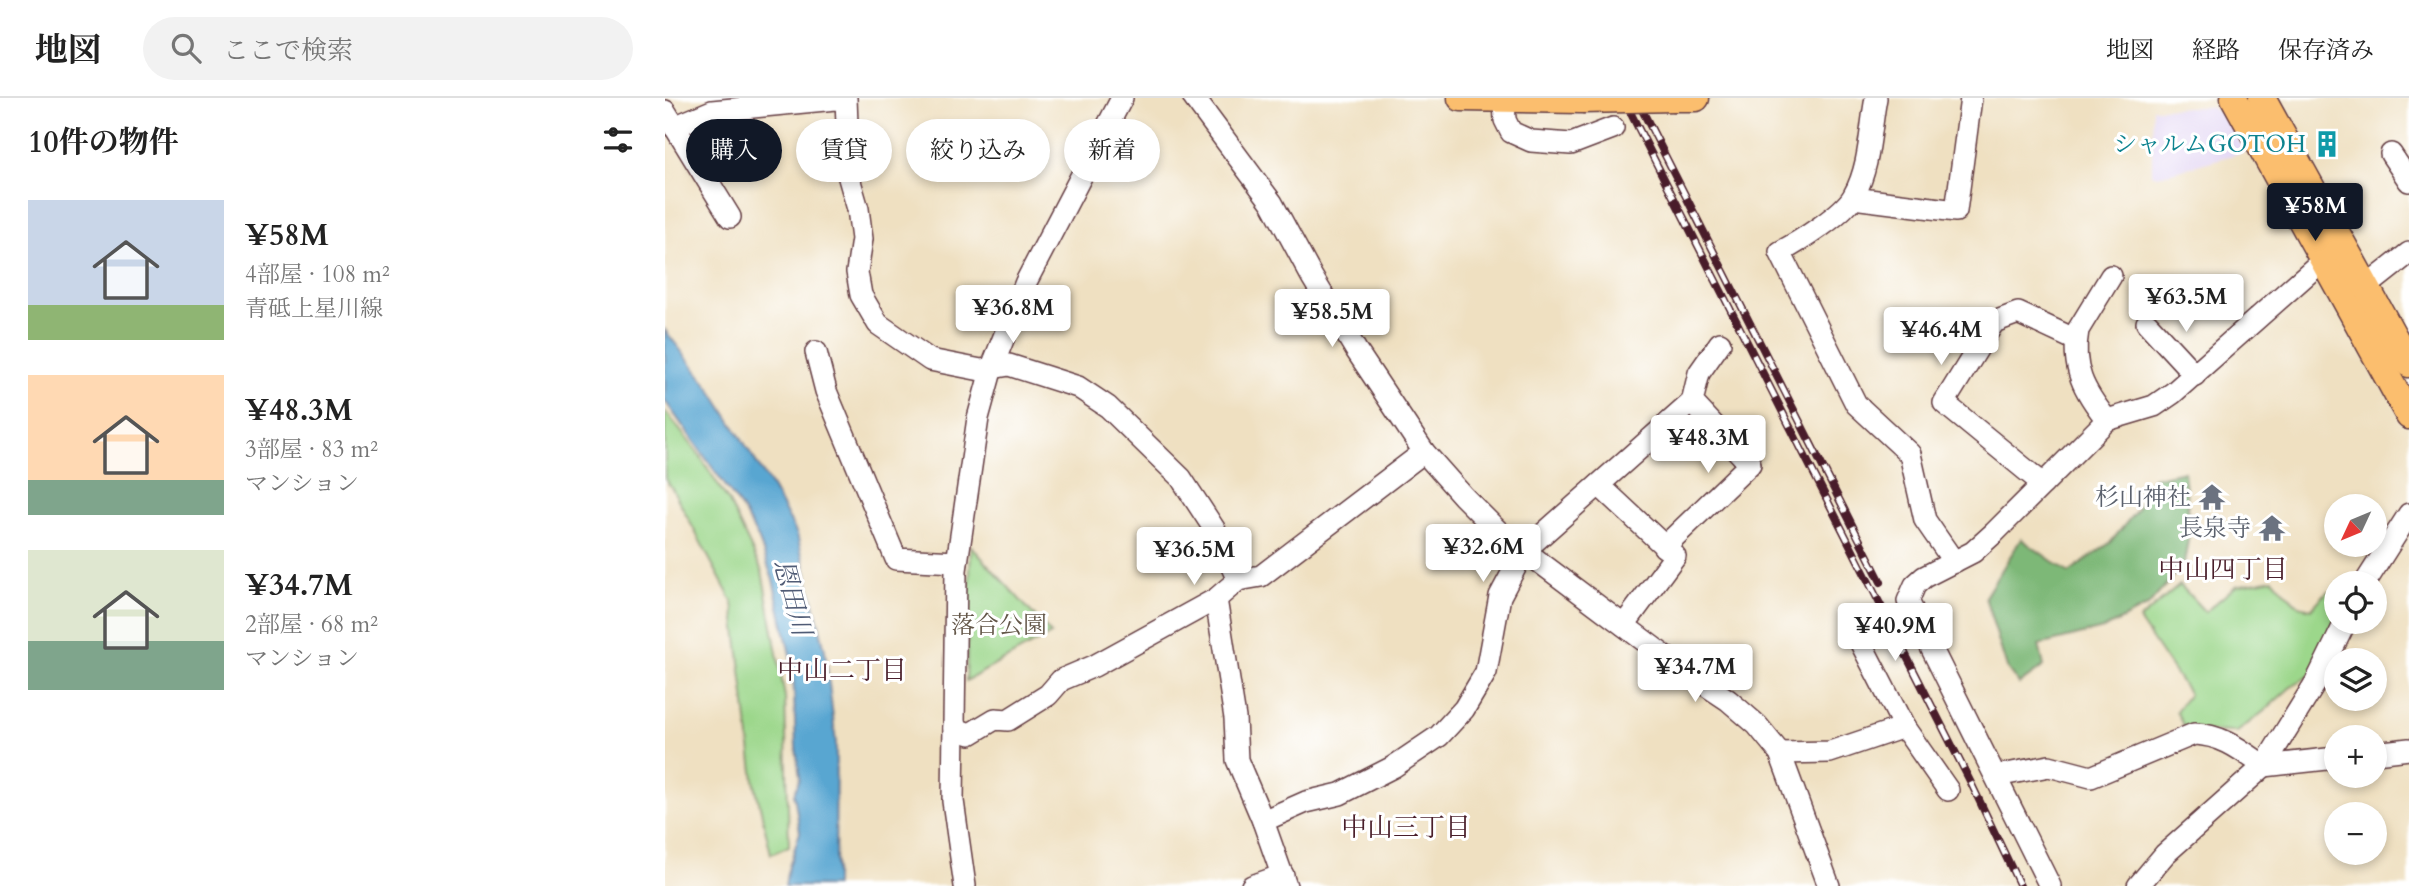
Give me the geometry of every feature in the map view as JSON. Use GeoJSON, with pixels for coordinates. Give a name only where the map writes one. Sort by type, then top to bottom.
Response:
{"type":"FeatureCollection","features":[{"type":"Feature","properties":{"kind":"main road"},"geometry":{"type":"LineString","coordinates":[[1461,98],[1696,98]]}},
{"type":"Feature","properties":{"kind":"main road"},"geometry":{"type":"LineString","coordinates":[[2234,98],[2409,416]]}},
{"type":"Feature","properties":{"kind":"main road"},"geometry":{"type":"LineString","coordinates":[[2262,98],[2409,364]]}},
{"type":"Feature","properties":{"kind":"street"},"geometry":{"type":"LineString","coordinates":[[730,217],[670,119],[712,111],[846,98],[849,178],[858,209],[862,239],[857,271],[861,295],[878,324],[930,360],[981,370],[1009,365],[1078,387],[1108,407],[1181,478],[1215,530],[1238,580]]}},
{"type":"Feature","properties":{"kind":"street"},"geometry":{"type":"LineString","coordinates":[[965,886],[953,801],[957,562],[978,418],[992,367],[1026,282],[1122,98]]}},
{"type":"Feature","properties":{"kind":"street"},"geometry":{"type":"LineString","coordinates":[[1194,98],[1272,203],[1312,277],[1424,452],[1462,496],[1524,551],[1757,724],[1780,753],[1825,884]]}},
{"type":"Feature","properties":{"kind":"street"},"geometry":{"type":"LineString","coordinates":[[1876,98],[1862,178],[1853,198],[1807,237],[1780,252],[1856,404],[1910,454],[1925,520],[1954,562]]}},
{"type":"Feature","properties":{"kind":"street"},"geometry":{"type":"LineString","coordinates":[[1853,198],[1957,211],[1971,98]]}},
{"type":"Feature","properties":{"kind":"street"},"geometry":{"type":"LineString","coordinates":[[1504,100],[1505,120],[1511,132],[1531,141],[1571,144],[1613,128]]}},
{"type":"Feature","properties":{"kind":"street"},"geometry":{"type":"LineString","coordinates":[[2391,154],[2409,181]]}},
{"type":"Feature","properties":{"kind":"street"},"geometry":{"type":"LineString","coordinates":[[2366,287],[2409,253]]}},
{"type":"Feature","properties":{"kind":"street"},"geometry":{"type":"LineString","coordinates":[[2050,886],[1907,601],[1915,585],[1924,577],[1980,545],[2107,420],[2154,406],[2195,375],[2324,262]]}},
{"type":"Feature","properties":{"kind":"street"},"geometry":{"type":"LineString","coordinates":[[2107,420],[2087,394],[2080,377],[2076,340],[2078,330],[2111,276]]}},
{"type":"Feature","properties":{"kind":"street"},"geometry":{"type":"LineString","coordinates":[[2043,484],[1944,403],[1994,322],[2018,313],[2076,340]]}},
{"type":"Feature","properties":{"kind":"street"},"geometry":{"type":"LineString","coordinates":[[2147,323],[2195,375]]}},
{"type":"Feature","properties":{"kind":"street"},"geometry":{"type":"LineString","coordinates":[[1263,821],[1306,802],[1340,794],[1393,767],[1439,736],[1464,709],[1486,672],[1500,596],[1524,551],[1641,444],[1692,402],[1699,373],[1720,344]]}},
{"type":"Feature","properties":{"kind":"street"},"geometry":{"type":"LineString","coordinates":[[816,352],[826,391],[896,559],[957,562]]}},
{"type":"Feature","properties":{"kind":"street"},"geometry":{"type":"LineString","coordinates":[[1664,547],[1750,464],[1692,402]]}},
{"type":"Feature","properties":{"kind":"street"},"geometry":{"type":"LineString","coordinates":[[954,728],[970,734],[995,719],[1008,720],[1048,695],[1061,680],[1094,666],[1216,599],[1238,580],[1261,576],[1424,452]]}},
{"type":"Feature","properties":{"kind":"street"},"geometry":{"type":"LineString","coordinates":[[1599,485],[1675,556],[1624,625]]}},
{"type":"Feature","properties":{"kind":"street"},"geometry":{"type":"LineString","coordinates":[[2373,571],[2409,514]]}},
{"type":"Feature","properties":{"kind":"street"},"geometry":{"type":"LineString","coordinates":[[1216,599],[1235,718],[1237,760],[1285,880],[1252,886]]}},
{"type":"Feature","properties":{"kind":"street"},"geometry":{"type":"LineString","coordinates":[[1848,618],[1904,727],[1948,790]]}},
{"type":"Feature","properties":{"kind":"street"},"geometry":{"type":"LineString","coordinates":[[2138,886],[2165,854],[2263,766],[2316,682],[2340,634]]}},
{"type":"Feature","properties":{"kind":"street"},"geometry":{"type":"LineString","coordinates":[[1780,753],[1831,752],[1904,727]]}},
{"type":"Feature","properties":{"kind":"street"},"geometry":{"type":"LineString","coordinates":[[1996,776],[2049,766],[2091,777],[2194,734],[2209,734],[2223,739],[2263,766],[2324,759]]}},
{"type":"Feature","properties":{"kind":"street"},"geometry":{"type":"LineString","coordinates":[[2387,752],[2409,749]]}},
{"type":"Feature","properties":{"kind":"shaded area"},"geometry":{"type":"Polygon","coordinates":[[[2210,107],[2232,123],[2244,152],[2157,176],[2152,174],[2153,108],[2210,107]]]}},
{"type":"Feature","properties":{"kind":"green space"},"geometry":{"type":"Polygon","coordinates":[[[665,411],[698,453],[729,502],[762,571],[785,697],[789,846],[771,854],[754,780],[733,603],[665,479],[665,411]]]}},
{"type":"Feature","properties":{"kind":"green space"},"geometry":{"type":"Polygon","coordinates":[[[2184,471],[2190,528],[2184,564],[2148,606],[2103,629],[2039,645],[2044,666],[2019,684],[2007,668],[1985,597],[2021,539],[2069,573],[2111,542],[2136,511],[2152,478],[2184,471]]]}},
{"type":"Feature","properties":{"kind":"green space","name":"落合公園"},"geometry":{"type":"Polygon","coordinates":[[[971,546],[1051,634],[966,681],[971,546]]]}},
{"type":"Feature","properties":{"kind":"green space"},"geometry":{"type":"Polygon","coordinates":[[[2273,579],[2299,606],[2311,609],[2324,595],[2324,634],[2330,634],[2311,675],[2293,685],[2237,732],[2186,731],[2176,711],[2189,694],[2139,620],[2180,585],[2205,612],[2236,586],[2273,579]]]}},
{"type":"Feature","properties":{"kind":"water","name":"恩田川"},"geometry":{"type":"Polygon","coordinates":[[[665,330],[710,388],[773,489],[797,534],[825,650],[836,743],[835,886],[785,886],[800,832],[794,794],[800,778],[793,668],[773,580],[759,540],[742,509],[665,401],[665,330]]]}},
{"type":"Feature","properties":{"kind":"railway"},"geometry":{"type":"LineString","coordinates":[[1623,98],[1971,783],[2020,886]]}},
{"type":"Feature","properties":{"kind":"railway"},"geometry":{"type":"LineString","coordinates":[[1636,98],[1881,582]]}},
{"type":"Feature","properties":{"kind":"place","name":"シャルムGOTOH"},"geometry":{"type":"Point","coordinates":[2327,144]}},
{"type":"Feature","properties":{"kind":"place","name":"杉山神社"},"geometry":{"type":"Point","coordinates":[2212,497]}},
{"type":"Feature","properties":{"kind":"place","name":"長泉寺"},"geometry":{"type":"Point","coordinates":[2272,528]}},
{"type":"Feature","properties":{"kind":"district","name":"中山四丁目"},"geometry":{"type":"Point","coordinates":[2223,569]}},
{"type":"Feature","properties":{"kind":"district","name":"中山二丁目"},"geometry":{"type":"Point","coordinates":[842,670]}},
{"type":"Feature","properties":{"kind":"district","name":"中山三丁目"},"geometry":{"type":"Point","coordinates":[1406,827]}}]}
